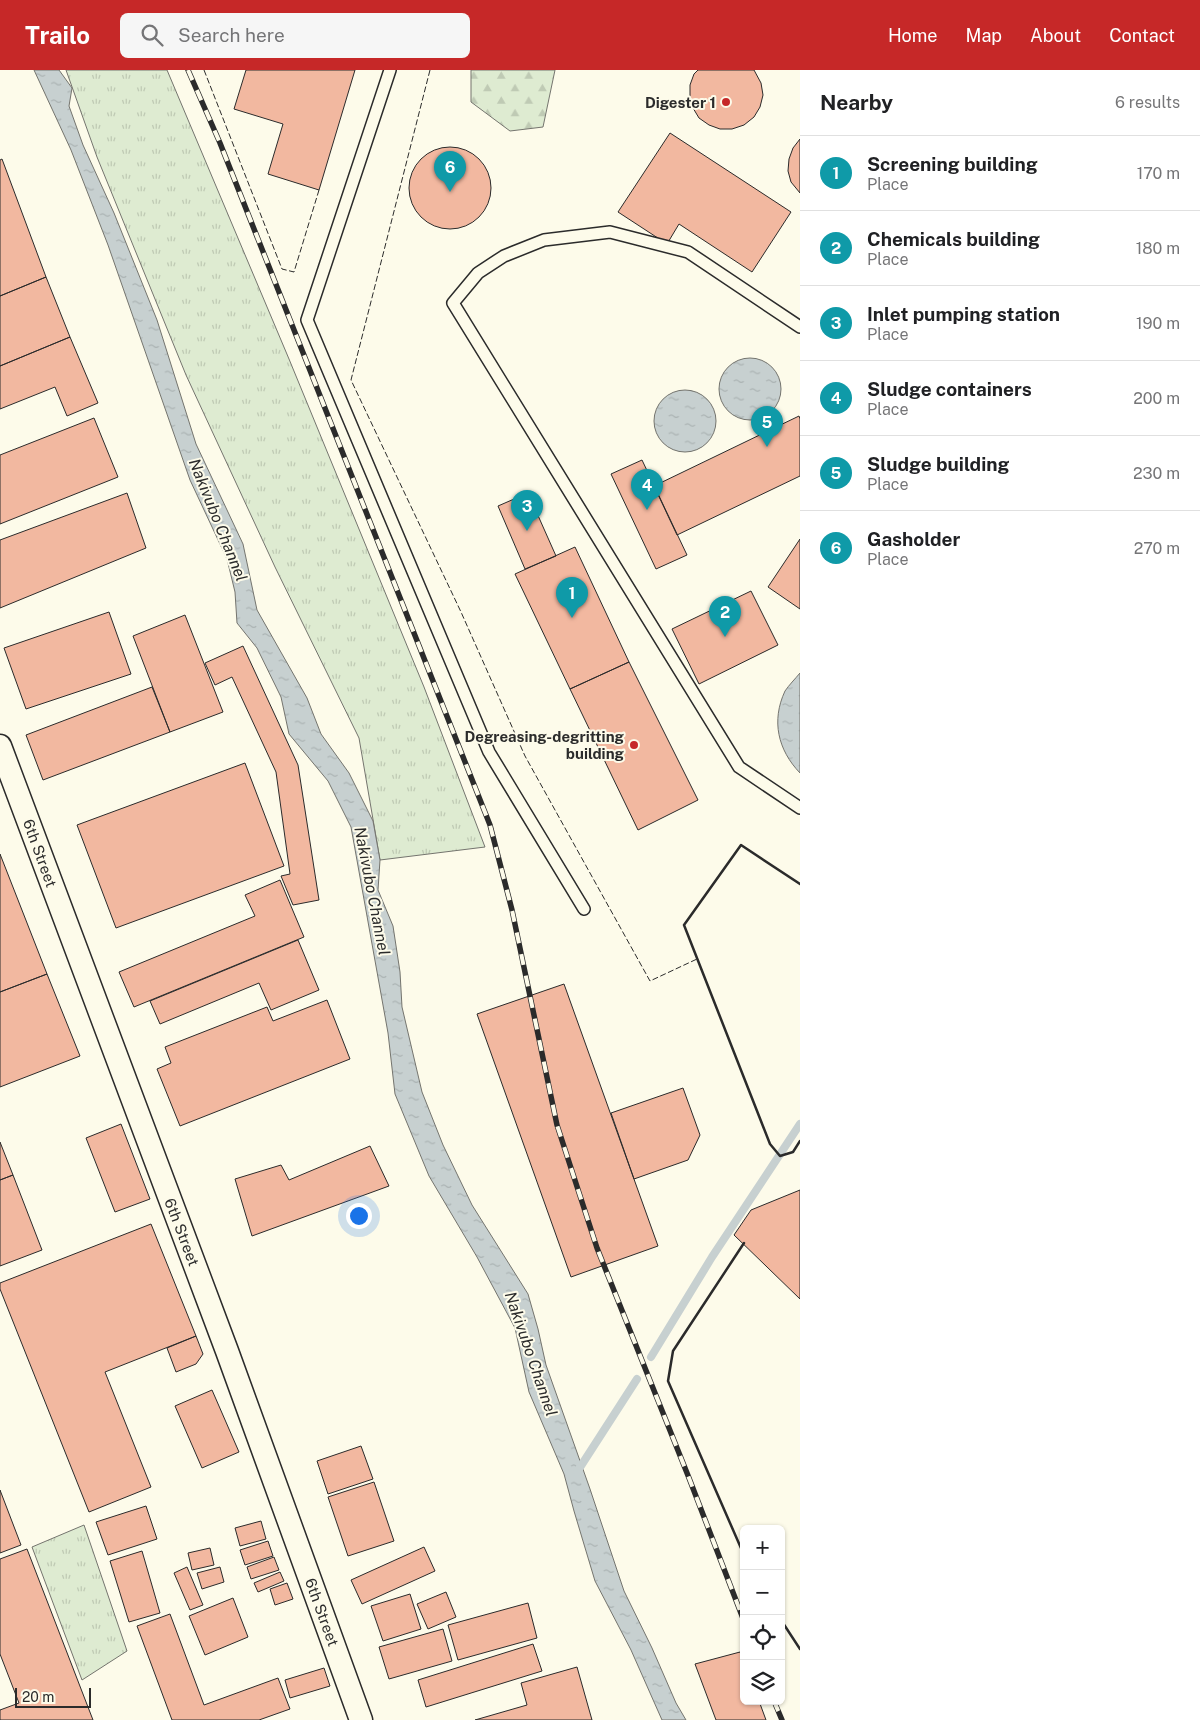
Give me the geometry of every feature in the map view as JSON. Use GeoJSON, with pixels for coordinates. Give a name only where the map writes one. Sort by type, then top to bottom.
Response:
{"type":"FeatureCollection","features":[{"type":"Feature","properties":{"kind":"street","name":"6th Street"},"geometry":{"type":"LineString","coordinates":[[0,746],[227,1351],[361,1720]]}},
{"type":"Feature","properties":{"kind":"lane"},"geometry":{"type":"LineString","coordinates":[[390,70],[307,320],[489,752],[584,909]]}},
{"type":"Feature","properties":{"kind":"lane"},"geometry":{"type":"LineString","coordinates":[[800,327],[688,252],[610,232],[544,240],[504,256],[478,273],[454,303],[739,767],[800,808]]}},
{"type":"Feature","properties":{"kind":"green space"},"geometry":{"type":"Polygon","coordinates":[[[66,70],[167,70],[424,687],[485,847],[380,860],[359,738],[275,567],[186,375],[97,157],[66,70]]]}},
{"type":"Feature","properties":{"kind":"green space"},"geometry":{"type":"Polygon","coordinates":[[[471,70],[555,70],[543,127],[510,131],[471,102],[471,70]]]}},
{"type":"Feature","properties":{"kind":"green space"},"geometry":{"type":"Polygon","coordinates":[[[84,1525],[127,1651],[82,1680],[32,1547],[84,1525]]]}},
{"type":"Feature","properties":{"kind":"water","name":"Nakivubo Channel"},"geometry":{"type":"Polygon","coordinates":[[[34,70],[59,70],[72,88],[69,106],[83,145],[114,213],[157,320],[196,444],[243,544],[257,610],[307,698],[321,734],[349,773],[373,821],[380,860],[378,890],[393,926],[400,972],[402,1007],[422,1092],[443,1145],[472,1205],[528,1294],[546,1365],[624,1591],[676,1703],[686,1720],[662,1720],[631,1650],[595,1581],[564,1474],[529,1392],[515,1328],[477,1257],[429,1176],[395,1094],[388,1033],[351,827],[328,781],[289,734],[281,697],[257,648],[237,623],[235,592],[227,559],[190,480],[108,245],[71,150],[34,70]]]}},
{"type":"Feature","properties":{"kind":"water"},"geometry":{"type":"Polygon","coordinates":[[[744,358],[756,358],[772,367],[779,377],[781,389],[779,401],[772,411],[756,420],[744,420],[733,415],[724,406],[719,395],[719,383],[724,372],[733,363],[744,358]]]}},
{"type":"Feature","properties":{"kind":"water"},"geometry":{"type":"Polygon","coordinates":[[[679,390],[691,390],[707,399],[714,409],[716,421],[714,433],[707,443],[691,452],[679,452],[668,447],[659,438],[654,427],[654,415],[659,404],[668,395],[679,390]]]}},
{"type":"Feature","properties":{"kind":"water"},"geometry":{"type":"Polygon","coordinates":[[[800,673],[800,773],[786,755],[782,745],[779,735],[778,713],[785,691],[800,673]]]}},
{"type":"Feature","properties":{"kind":"building"},"geometry":{"type":"Polygon","coordinates":[[[246,70],[355,70],[319,190],[268,174],[283,124],[234,109],[246,70]]]}},
{"type":"Feature","properties":{"kind":"building","name":"Digester 1"},"geometry":{"type":"Polygon","coordinates":[[[698,70],[754,70],[761,83],[763,95],[760,107],[754,117],[744,125],[732,129],[720,129],[709,125],[699,118],[693,108],[690,97],[690,85],[694,74],[698,70]]]}},
{"type":"Feature","properties":{"kind":"building"},"geometry":{"type":"Polygon","coordinates":[[[670,133],[791,212],[752,272],[679,224],[667,244],[618,212],[670,133]]]}},
{"type":"Feature","properties":{"kind":"building"},"geometry":{"type":"Polygon","coordinates":[[[800,139],[800,193],[791,182],[788,171],[789,159],[793,148],[800,139]]]}},
{"type":"Feature","properties":{"kind":"building"},"geometry":{"type":"Polygon","coordinates":[[[450,147],[466,151],[479,159],[487,172],[491,188],[487,204],[479,217],[466,225],[450,229],[434,225],[421,217],[413,204],[409,188],[413,172],[421,159],[434,151],[450,147]]]}},
{"type":"Feature","properties":{"kind":"building"},"geometry":{"type":"Polygon","coordinates":[[[2,159],[46,277],[0,296],[0,160],[2,159]]]}},
{"type":"Feature","properties":{"kind":"building"},"geometry":{"type":"Polygon","coordinates":[[[46,277],[70,337],[0,366],[0,296],[46,277]]]}},
{"type":"Feature","properties":{"kind":"building"},"geometry":{"type":"Polygon","coordinates":[[[70,337],[98,403],[67,416],[55,387],[0,409],[0,366],[70,337]]]}},
{"type":"Feature","properties":{"kind":"building"},"geometry":{"type":"Polygon","coordinates":[[[799,416],[800,476],[677,535],[654,486],[799,416]]]}},
{"type":"Feature","properties":{"kind":"building"},"geometry":{"type":"Polygon","coordinates":[[[94,418],[118,477],[0,524],[0,455],[94,418]]]}},
{"type":"Feature","properties":{"kind":"building"},"geometry":{"type":"Polygon","coordinates":[[[642,460],[687,555],[656,569],[611,474],[642,460]]]}},
{"type":"Feature","properties":{"kind":"building"},"geometry":{"type":"Polygon","coordinates":[[[127,493],[146,548],[0,608],[0,540],[127,493]]]}},
{"type":"Feature","properties":{"kind":"building"},"geometry":{"type":"Polygon","coordinates":[[[528,493],[556,556],[525,569],[498,506],[528,493]]]}},
{"type":"Feature","properties":{"kind":"building"},"geometry":{"type":"Polygon","coordinates":[[[800,539],[800,609],[768,587],[800,539]]]}},
{"type":"Feature","properties":{"kind":"building"},"geometry":{"type":"Polygon","coordinates":[[[575,547],[629,662],[570,689],[515,574],[575,547]]]}},
{"type":"Feature","properties":{"kind":"building"},"geometry":{"type":"Polygon","coordinates":[[[751,591],[778,645],[699,684],[672,629],[751,591]]]}},
{"type":"Feature","properties":{"kind":"building"},"geometry":{"type":"Polygon","coordinates":[[[109,612],[131,674],[26,709],[4,648],[109,612]]]}},
{"type":"Feature","properties":{"kind":"building"},"geometry":{"type":"Polygon","coordinates":[[[185,615],[223,712],[170,732],[133,636],[185,615]]]}},
{"type":"Feature","properties":{"kind":"building"},"geometry":{"type":"Polygon","coordinates":[[[243,646],[298,765],[319,900],[293,905],[281,876],[290,874],[276,772],[232,677],[215,685],[205,663],[243,646]]]}},
{"type":"Feature","properties":{"kind":"building","name":"Degreasing-degritting building"},"geometry":{"type":"Polygon","coordinates":[[[629,662],[698,800],[638,830],[570,689],[629,662]]]}},
{"type":"Feature","properties":{"kind":"building"},"geometry":{"type":"Polygon","coordinates":[[[152,687],[170,732],[43,780],[26,735],[152,687]]]}},
{"type":"Feature","properties":{"kind":"building"},"geometry":{"type":"Polygon","coordinates":[[[245,763],[284,866],[116,928],[77,825],[245,763]]]}},
{"type":"Feature","properties":{"kind":"building"},"geometry":{"type":"Polygon","coordinates":[[[0,854],[47,974],[0,992],[0,854]]]}},
{"type":"Feature","properties":{"kind":"building"},"geometry":{"type":"Polygon","coordinates":[[[280,880],[304,937],[134,1007],[119,972],[255,916],[245,895],[280,880]]]}},
{"type":"Feature","properties":{"kind":"building"},"geometry":{"type":"Polygon","coordinates":[[[298,940],[319,990],[271,1010],[259,983],[160,1024],[150,1001],[298,940]]]}},
{"type":"Feature","properties":{"kind":"building"},"geometry":{"type":"Polygon","coordinates":[[[47,974],[80,1056],[0,1087],[0,992],[47,974]]]}},
{"type":"Feature","properties":{"kind":"building"},"geometry":{"type":"Polygon","coordinates":[[[564,984],[658,1246],[571,1277],[477,1014],[564,984]]]}},
{"type":"Feature","properties":{"kind":"building"},"geometry":{"type":"Polygon","coordinates":[[[327,1000],[350,1059],[180,1126],[157,1069],[171,1063],[165,1047],[267,1007],[273,1021],[327,1000]]]}},
{"type":"Feature","properties":{"kind":"building"},"geometry":{"type":"Polygon","coordinates":[[[683,1088],[700,1135],[688,1160],[634,1179],[611,1113],[683,1088]]]}},
{"type":"Feature","properties":{"kind":"building"},"geometry":{"type":"Polygon","coordinates":[[[121,1124],[150,1199],[115,1212],[86,1138],[121,1124]]]}},
{"type":"Feature","properties":{"kind":"building"},"geometry":{"type":"Polygon","coordinates":[[[0,1142],[13,1175],[0,1180],[0,1142]]]}},
{"type":"Feature","properties":{"kind":"building"},"geometry":{"type":"Polygon","coordinates":[[[370,1146],[389,1186],[252,1236],[235,1179],[281,1165],[289,1180],[370,1146]]]}},
{"type":"Feature","properties":{"kind":"building"},"geometry":{"type":"Polygon","coordinates":[[[13,1175],[42,1250],[0,1266],[0,1180],[13,1175]]]}},
{"type":"Feature","properties":{"kind":"building"},"geometry":{"type":"Polygon","coordinates":[[[800,1190],[800,1299],[734,1235],[751,1210],[800,1190]]]}},
{"type":"Feature","properties":{"kind":"building"},"geometry":{"type":"Polygon","coordinates":[[[151,1224],[196,1336],[105,1372],[151,1487],[89,1512],[0,1289],[0,1283],[151,1224]]]}},
{"type":"Feature","properties":{"kind":"building"},"geometry":{"type":"Polygon","coordinates":[[[196,1336],[203,1354],[196,1364],[176,1372],[167,1348],[196,1336]]]}},
{"type":"Feature","properties":{"kind":"building"},"geometry":{"type":"Polygon","coordinates":[[[212,1390],[239,1452],[202,1468],[175,1406],[212,1390]]]}},
{"type":"Feature","properties":{"kind":"building"},"geometry":{"type":"Polygon","coordinates":[[[361,1446],[373,1479],[328,1494],[317,1461],[361,1446]]]}},
{"type":"Feature","properties":{"kind":"building"},"geometry":{"type":"Polygon","coordinates":[[[374,1482],[394,1541],[348,1556],[328,1497],[374,1482]]]}},
{"type":"Feature","properties":{"kind":"building"},"geometry":{"type":"Polygon","coordinates":[[[0,1490],[21,1545],[0,1553],[0,1490]]]}},
{"type":"Feature","properties":{"kind":"building"},"geometry":{"type":"Polygon","coordinates":[[[146,1506],[157,1539],[108,1555],[96,1522],[146,1506]]]}},
{"type":"Feature","properties":{"kind":"building"},"geometry":{"type":"Polygon","coordinates":[[[261,1521],[266,1539],[240,1546],[235,1528],[261,1521]]]}},
{"type":"Feature","properties":{"kind":"building"},"geometry":{"type":"Polygon","coordinates":[[[268,1541],[273,1556],[245,1565],[240,1550],[268,1541]]]}},
{"type":"Feature","properties":{"kind":"building"},"geometry":{"type":"Polygon","coordinates":[[[424,1547],[435,1571],[362,1604],[351,1580],[424,1547]]]}},
{"type":"Feature","properties":{"kind":"building"},"geometry":{"type":"Polygon","coordinates":[[[210,1548],[214,1565],[192,1570],[188,1553],[210,1548]]]}},
{"type":"Feature","properties":{"kind":"building"},"geometry":{"type":"Polygon","coordinates":[[[27,1549],[93,1720],[0,1720],[0,1710],[19,1703],[0,1654],[0,1559],[27,1549]]]}},
{"type":"Feature","properties":{"kind":"building"},"geometry":{"type":"Polygon","coordinates":[[[142,1551],[160,1613],[129,1622],[110,1561],[142,1551]]]}},
{"type":"Feature","properties":{"kind":"building"},"geometry":{"type":"Polygon","coordinates":[[[274,1557],[279,1570],[251,1579],[247,1567],[274,1557]]]}},
{"type":"Feature","properties":{"kind":"building"},"geometry":{"type":"Polygon","coordinates":[[[187,1567],[203,1605],[190,1610],[174,1573],[187,1567]]]}},
{"type":"Feature","properties":{"kind":"building"},"geometry":{"type":"Polygon","coordinates":[[[220,1567],[224,1582],[202,1589],[197,1573],[220,1567]]]}},
{"type":"Feature","properties":{"kind":"building"},"geometry":{"type":"Polygon","coordinates":[[[280,1572],[284,1581],[258,1592],[254,1583],[280,1572]]]}},
{"type":"Feature","properties":{"kind":"building"},"geometry":{"type":"Polygon","coordinates":[[[287,1583],[293,1599],[275,1605],[270,1589],[287,1583]]]}},
{"type":"Feature","properties":{"kind":"building"},"geometry":{"type":"Polygon","coordinates":[[[446,1592],[456,1617],[428,1629],[417,1604],[446,1592]]]}},
{"type":"Feature","properties":{"kind":"building"},"geometry":{"type":"Polygon","coordinates":[[[410,1594],[421,1629],[383,1641],[371,1606],[410,1594]]]}},
{"type":"Feature","properties":{"kind":"building"},"geometry":{"type":"Polygon","coordinates":[[[233,1598],[248,1637],[205,1655],[189,1616],[233,1598]]]}},
{"type":"Feature","properties":{"kind":"building"},"geometry":{"type":"Polygon","coordinates":[[[528,1603],[537,1638],[458,1660],[448,1625],[528,1603]]]}},
{"type":"Feature","properties":{"kind":"building"},"geometry":{"type":"Polygon","coordinates":[[[170,1614],[204,1705],[278,1678],[290,1709],[259,1720],[172,1720],[137,1626],[170,1614]]]}},
{"type":"Feature","properties":{"kind":"building"},"geometry":{"type":"Polygon","coordinates":[[[443,1629],[452,1661],[389,1679],[379,1647],[443,1629]]]}},
{"type":"Feature","properties":{"kind":"building"},"geometry":{"type":"Polygon","coordinates":[[[533,1644],[542,1671],[426,1707],[418,1680],[533,1644]]]}},
{"type":"Feature","properties":{"kind":"building"},"geometry":{"type":"Polygon","coordinates":[[[740,1652],[740,1705],[760,1705],[766,1720],[716,1720],[695,1664],[740,1652]]]}},
{"type":"Feature","properties":{"kind":"building"},"geometry":{"type":"Polygon","coordinates":[[[577,1667],[592,1720],[475,1720],[527,1705],[521,1683],[577,1667]]]}},
{"type":"Feature","properties":{"kind":"building"},"geometry":{"type":"Polygon","coordinates":[[[324,1668],[330,1686],[290,1698],[285,1680],[324,1668]]]}},
{"type":"Feature","properties":{"kind":"waterway"},"geometry":{"type":"LineString","coordinates":[[651,1357],[712,1257],[800,1124]]}},
{"type":"Feature","properties":{"kind":"waterway"},"geometry":{"type":"LineString","coordinates":[[577,1472],[637,1379]]}},
{"type":"Feature","properties":{"kind":"railway"},"geometry":{"type":"LineString","coordinates":[[188,70],[220,143],[490,825],[512,910],[557,1125],[597,1248],[742,1615]]}},
{"type":"Feature","properties":{"kind":"railway"},"geometry":{"type":"LineString","coordinates":[[776,1705],[782,1720]]}},
{"type":"Feature","properties":{"kind":"fence"},"geometry":{"type":"LineString","coordinates":[[204,70],[282,269],[294,272],[319,190]]}},
{"type":"Feature","properties":{"kind":"fence"},"geometry":{"type":"LineString","coordinates":[[430,70],[351,380],[461,612],[525,756],[650,981],[697,959]]}},
{"type":"Feature","properties":{"kind":"wall"},"geometry":{"type":"LineString","coordinates":[[800,884],[741,845],[684,925],[770,1144],[780,1156],[793,1152],[800,1141]]}},
{"type":"Feature","properties":{"kind":"wall"},"geometry":{"type":"LineString","coordinates":[[740,1546],[668,1381],[673,1351],[744,1243]]}},
{"type":"Feature","properties":{"kind":"wall"},"geometry":{"type":"LineString","coordinates":[[785,1626],[800,1649]]}},
{"type":"Feature","properties":{"kind":"place","name":"Digester 1"},"geometry":{"type":"Point","coordinates":[726,102]}},
{"type":"Feature","properties":{"kind":"place","name":"Gasholder"},"geometry":{"type":"Point","coordinates":[450,192]}},
{"type":"Feature","properties":{"kind":"place","name":"Sludge building"},"geometry":{"type":"Point","coordinates":[767,447]}},
{"type":"Feature","properties":{"kind":"place","name":"Sludge containers"},"geometry":{"type":"Point","coordinates":[647,510]}},
{"type":"Feature","properties":{"kind":"place","name":"Inlet pumping station"},"geometry":{"type":"Point","coordinates":[527,531]}},
{"type":"Feature","properties":{"kind":"place","name":"Screening building"},"geometry":{"type":"Point","coordinates":[572,618]}},
{"type":"Feature","properties":{"kind":"place","name":"Chemicals building"},"geometry":{"type":"Point","coordinates":[725,637]}},
{"type":"Feature","properties":{"kind":"place","name":"Degreasing-degritting building"},"geometry":{"type":"Point","coordinates":[634,745]}}]}
